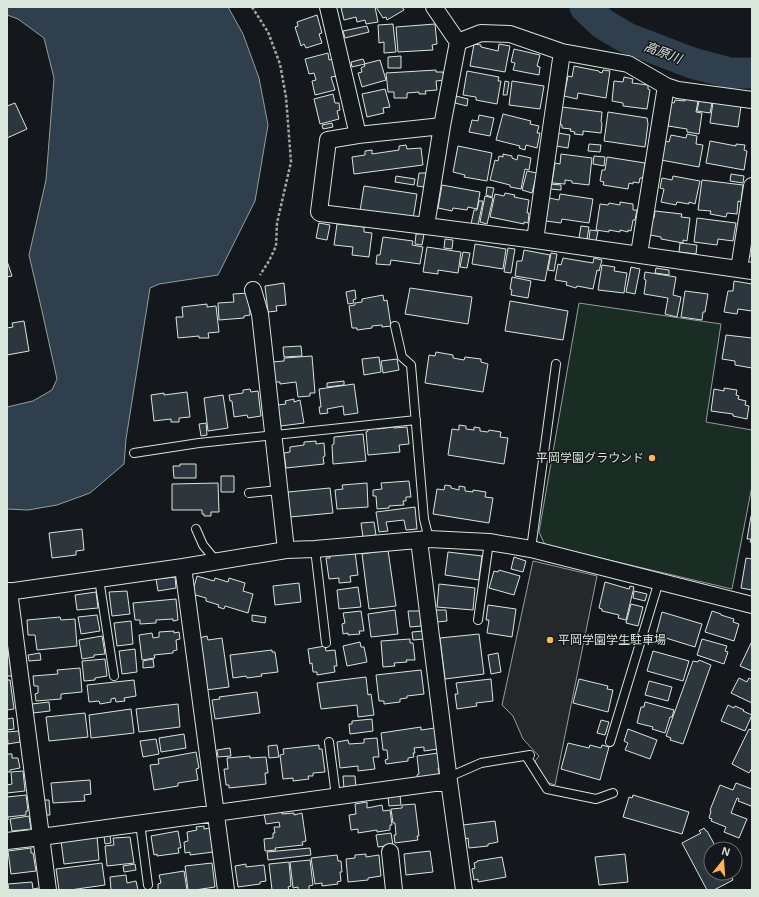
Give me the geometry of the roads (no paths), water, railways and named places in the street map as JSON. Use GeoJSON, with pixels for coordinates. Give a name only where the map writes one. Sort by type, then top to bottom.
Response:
{"type":"FeatureCollection","features":[{"type":"Feature","properties":{"kind":"street"},"geometry":{"type":"LineString","coordinates":[[328,7],[358,135]]}},
{"type":"Feature","properties":{"kind":"street"},"geometry":{"type":"LineString","coordinates":[[426,226],[442,126],[458,42],[434,7]]}},
{"type":"Feature","properties":{"kind":"street"},"geometry":{"type":"LineString","coordinates":[[458,42],[481,32],[510,34],[562,52],[628,64],[666,86],[678,90],[752,100]]}},
{"type":"Feature","properties":{"kind":"street"},"geometry":{"type":"LineString","coordinates":[[535,240],[562,52]]}},
{"type":"Feature","properties":{"kind":"street"},"geometry":{"type":"LineString","coordinates":[[638,254],[666,86]]}},
{"type":"Feature","properties":{"kind":"street"},"geometry":{"type":"LineString","coordinates":[[442,126],[358,135],[328,140],[319,212],[638,254],[745,270],[752,186]]}},
{"type":"Feature","properties":{"kind":"street"},"geometry":{"type":"LineString","coordinates":[[252,290],[260,314],[286,550]]}},
{"type":"Feature","properties":{"kind":"street"},"geometry":{"type":"LineString","coordinates":[[424,540],[449,779],[464,890]]}},
{"type":"Feature","properties":{"kind":"street"},"geometry":{"type":"LineString","coordinates":[[48,890],[8,592],[183,567],[286,550],[424,540],[489,542],[531,548],[752,605]]}},
{"type":"Feature","properties":{"kind":"street"},"geometry":{"type":"LineString","coordinates":[[183,567],[226,890]]}},
{"type":"Feature","properties":{"kind":"street"},"geometry":{"type":"LineString","coordinates":[[7,840],[41,837],[449,779]]}},
{"type":"Feature","properties":{"kind":"street"},"geometry":{"type":"LineString","coordinates":[[390,852],[394,890]]}},
{"type":"Feature","properties":{"kind":"lane"},"geometry":{"type":"LineString","coordinates":[[395,326],[402,357],[410,365],[424,519],[424,540]]}},
{"type":"Feature","properties":{"kind":"lane"},"geometry":{"type":"LineString","coordinates":[[531,548],[556,364]]}},
{"type":"Feature","properties":{"kind":"lane"},"geometry":{"type":"LineString","coordinates":[[134,453],[200,443],[416,420]]}},
{"type":"Feature","properties":{"kind":"lane"},"geometry":{"type":"LineString","coordinates":[[249,493],[279,490]]}},
{"type":"Feature","properties":{"kind":"lane"},"geometry":{"type":"LineString","coordinates":[[196,529],[203,545],[216,561]]}},
{"type":"Feature","properties":{"kind":"lane"},"geometry":{"type":"LineString","coordinates":[[478,620],[489,542]]}},
{"type":"Feature","properties":{"kind":"lane"},"geometry":{"type":"LineString","coordinates":[[315,549],[326,643]]}},
{"type":"Feature","properties":{"kind":"lane"},"geometry":{"type":"LineString","coordinates":[[99,579],[114,676]]}},
{"type":"Feature","properties":{"kind":"lane"},"geometry":{"type":"LineString","coordinates":[[610,742],[659,581]]}},
{"type":"Feature","properties":{"kind":"lane"},"geometry":{"type":"LineString","coordinates":[[329,742],[336,796]]}},
{"type":"Feature","properties":{"kind":"lane"},"geometry":{"type":"LineString","coordinates":[[449,779],[481,763],[528,755],[547,789],[596,799],[613,793]]}},
{"type":"Feature","properties":{"kind":"lane"},"geometry":{"type":"LineString","coordinates":[[140,823],[148,885]]}},
{"type":"Feature","properties":{"kind":"water"},"geometry":{"type":"Polygon","coordinates":[[[7,7],[228,7],[243,34],[259,78],[268,125],[255,201],[218,275],[159,284],[150,288],[126,439],[124,464],[90,493],[57,505],[28,510],[7,509],[7,407],[33,401],[52,390],[57,379],[29,255],[46,180],[54,78],[44,38],[18,19],[7,15],[7,7]]]}},
{"type":"Feature","properties":{"kind":"waterway","name":"高原川"},"geometry":{"type":"LineString","coordinates":[[585,7],[603,24],[627,38],[692,63],[730,73],[752,73]]}},
{"type":"Feature","properties":{"kind":"place","name":"平岡学園グラウンド"},"geometry":{"type":"Point","coordinates":[652,458]}},
{"type":"Feature","properties":{"kind":"place","name":"平岡学園学生駐車場"},"geometry":{"type":"Point","coordinates":[550,640]}}]}
